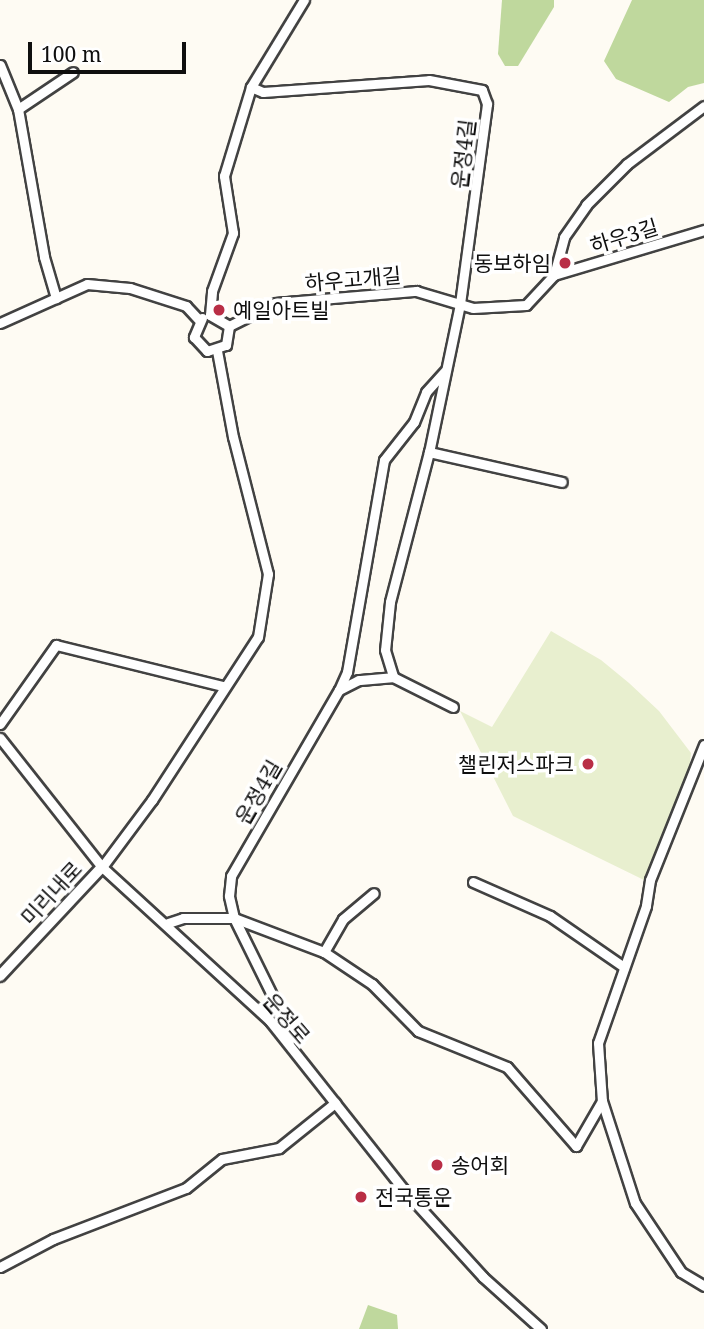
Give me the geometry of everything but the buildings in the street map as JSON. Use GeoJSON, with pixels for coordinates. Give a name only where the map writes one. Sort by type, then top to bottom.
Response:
{"type":"FeatureCollection","features":[{"type":"Feature","properties":{"kind":"street"},"geometry":{"type":"LineString","coordinates":[[210,315],[212,291],[233,233],[224,176],[251,87],[304,0]]}},
{"type":"Feature","properties":{"kind":"street"},"geometry":{"type":"LineString","coordinates":[[0,65],[18,109],[44,257],[56,298]]}},
{"type":"Feature","properties":{"kind":"street"},"geometry":{"type":"LineString","coordinates":[[18,109],[73,72]]}},
{"type":"Feature","properties":{"kind":"street","name":"운정4길"},"geometry":{"type":"LineString","coordinates":[[251,87],[263,92],[429,80],[482,90],[487,104],[460,304],[429,452],[390,602],[385,650],[393,677]]}},
{"type":"Feature","properties":{"kind":"street","name":"하우고개길"},"geometry":{"type":"LineString","coordinates":[[229,326],[275,303],[416,291],[473,308],[526,305],[554,275],[564,237],[586,205],[627,164],[704,106]]}},
{"type":"Feature","properties":{"kind":"street","name":"하우3길"},"geometry":{"type":"LineString","coordinates":[[554,275],[704,230]]}},
{"type":"Feature","properties":{"kind":"street"},"geometry":{"type":"LineString","coordinates":[[0,323],[87,284],[130,288],[186,306],[199,320]]}},
{"type":"Feature","properties":{"kind":"street"},"geometry":{"type":"LineString","coordinates":[[210,315],[229,326],[226,345],[217,351],[199,346],[194,328],[199,320],[210,315]]}},
{"type":"Feature","properties":{"kind":"street"},"geometry":{"type":"LineString","coordinates":[[102,867],[152,800],[223,686],[258,637],[268,574],[233,437],[217,351]]}},
{"type":"Feature","properties":{"kind":"street","name":"운정4길"},"geometry":{"type":"LineString","coordinates":[[292,1048],[273,997],[234,918],[229,896],[231,876],[347,672],[384,460],[414,422],[426,392],[446,369]]}},
{"type":"Feature","properties":{"kind":"street"},"geometry":{"type":"LineString","coordinates":[[429,452],[562,482]]}},
{"type":"Feature","properties":{"kind":"street"},"geometry":{"type":"LineString","coordinates":[[0,724],[56,645],[223,686]]}},
{"type":"Feature","properties":{"kind":"street"},"geometry":{"type":"LineString","coordinates":[[339,690],[359,680],[393,677],[453,707]]}},
{"type":"Feature","properties":{"kind":"street","name":"운정로"},"geometry":{"type":"LineString","coordinates":[[0,738],[102,867],[168,923],[270,1021],[465,1258],[541,1329]]}},
{"type":"Feature","properties":{"kind":"street"},"geometry":{"type":"LineString","coordinates":[[704,745],[650,880],[646,905],[598,1043],[602,1101],[635,1203],[681,1272],[704,1286]]}},
{"type":"Feature","properties":{"kind":"street","name":"미리내로"},"geometry":{"type":"LineString","coordinates":[[0,976],[102,867]]}},
{"type":"Feature","properties":{"kind":"street"},"geometry":{"type":"LineString","coordinates":[[473,882],[550,916],[623,967]]}},
{"type":"Feature","properties":{"kind":"street"},"geometry":{"type":"LineString","coordinates":[[324,952],[343,919],[374,893]]}},
{"type":"Feature","properties":{"kind":"street"},"geometry":{"type":"LineString","coordinates":[[168,923],[183,918],[234,918],[324,952],[372,984],[418,1031],[507,1067],[576,1146],[602,1101]]}},
{"type":"Feature","properties":{"kind":"street"},"geometry":{"type":"LineString","coordinates":[[0,1267],[53,1239],[186,1188],[222,1159],[279,1148],[335,1103]]}},
{"type":"Feature","properties":{"kind":"green space"},"geometry":{"type":"Polygon","coordinates":[[[502,0],[554,0],[554,7],[518,66],[505,66],[498,54],[502,0]]]}},
{"type":"Feature","properties":{"kind":"green space"},"geometry":{"type":"Polygon","coordinates":[[[632,0],[704,0],[704,83],[688,87],[669,102],[616,79],[604,61],[632,0]]]}},
{"type":"Feature","properties":{"kind":"green space","name":"챌린저스파크"},"geometry":{"type":"Polygon","coordinates":[[[551,631],[601,660],[629,683],[659,711],[691,753],[689,774],[644,880],[513,816],[460,711],[492,727],[551,631]]]}},
{"type":"Feature","properties":{"kind":"green space"},"geometry":{"type":"Polygon","coordinates":[[[368,1305],[397,1315],[398,1329],[359,1329],[368,1305]]]}},
{"type":"Feature","properties":{"kind":"place","name":"동보하임"},"geometry":{"type":"Point","coordinates":[565,263]}},
{"type":"Feature","properties":{"kind":"place","name":"예일아트빌"},"geometry":{"type":"Point","coordinates":[219,310]}},
{"type":"Feature","properties":{"kind":"place","name":"챌린저스파크"},"geometry":{"type":"Point","coordinates":[588,764]}},
{"type":"Feature","properties":{"kind":"place","name":"송어회"},"geometry":{"type":"Point","coordinates":[437,1165]}},
{"type":"Feature","properties":{"kind":"place","name":"전국통운"},"geometry":{"type":"Point","coordinates":[361,1197]}}]}
